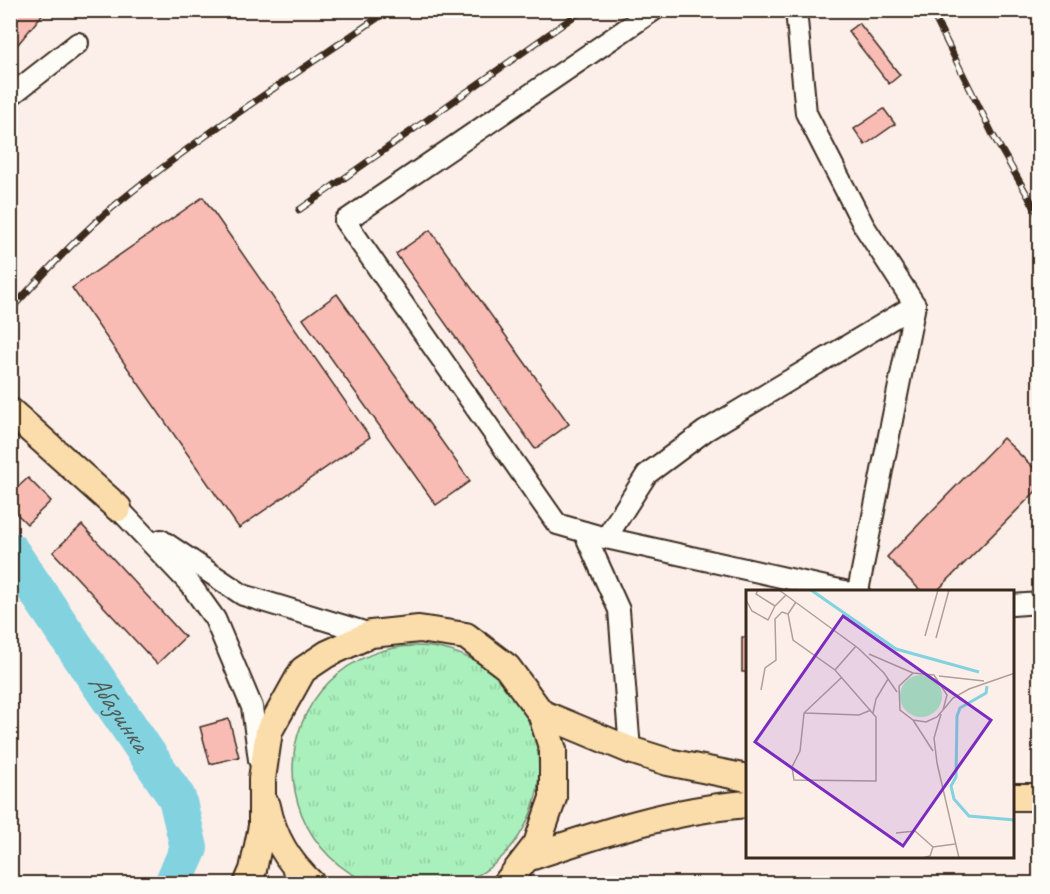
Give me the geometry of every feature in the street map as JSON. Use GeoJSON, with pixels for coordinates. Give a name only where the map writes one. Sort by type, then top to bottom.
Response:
{"type":"FeatureCollection","features":[{"type":"Feature","properties":{"kind":"main road"},"geometry":{"type":"LineString","coordinates":[[10,411],[118,508]]}},
{"type":"Feature","properties":{"kind":"main road"},"geometry":{"type":"LineString","coordinates":[[247,884],[253,870],[262,826],[262,779],[269,731],[303,670],[327,654],[371,634],[419,629],[466,636],[507,667],[542,713],[552,750],[553,798],[537,844],[530,857],[506,884]]}},
{"type":"Feature","properties":{"kind":"main road"},"geometry":{"type":"LineString","coordinates":[[542,713],[630,750],[668,762],[746,778]]}},
{"type":"Feature","properties":{"kind":"main road"},"geometry":{"type":"LineString","coordinates":[[262,779],[271,826],[294,868],[312,884]]}},
{"type":"Feature","properties":{"kind":"main road"},"geometry":{"type":"LineString","coordinates":[[1014,797],[1040,798]]}},
{"type":"Feature","properties":{"kind":"main road"},"geometry":{"type":"LineString","coordinates":[[530,857],[632,823],[705,807],[746,804]]}},
{"type":"Feature","properties":{"kind":"street"},"geometry":{"type":"LineString","coordinates":[[654,10],[345,222],[557,524],[606,538],[840,590]]}},
{"type":"Feature","properties":{"kind":"street"},"geometry":{"type":"LineString","coordinates":[[796,10],[806,113],[864,226],[915,305],[858,590]]}},
{"type":"Feature","properties":{"kind":"street"},"geometry":{"type":"LineString","coordinates":[[10,96],[78,43]]}},
{"type":"Feature","properties":{"kind":"street"},"geometry":{"type":"LineString","coordinates":[[606,538],[647,474],[705,431],[915,305]]}},
{"type":"Feature","properties":{"kind":"street"},"geometry":{"type":"LineString","coordinates":[[118,508],[201,570],[243,595],[371,634]]}},
{"type":"Feature","properties":{"kind":"street"},"geometry":{"type":"LineString","coordinates":[[118,508],[190,584],[215,619],[252,707],[262,779]]}},
{"type":"Feature","properties":{"kind":"street"},"geometry":{"type":"LineString","coordinates":[[584,532],[619,610],[630,750]]}},
{"type":"Feature","properties":{"kind":"street"},"geometry":{"type":"LineString","coordinates":[[1014,605],[1040,603]]}},
{"type":"Feature","properties":{"kind":"green space"},"geometry":{"type":"Polygon","coordinates":[[[404,646],[428,646],[452,651],[474,660],[503,682],[525,711],[530,722],[537,745],[539,769],[537,793],[530,816],[525,827],[503,856],[474,878],[452,887],[428,892],[404,892],[380,887],[358,878],[338,864],[321,847],[307,827],[298,805],[293,781],[293,757],[298,733],[307,711],[321,691],[338,674],[358,660],[380,651],[404,646]]]}},
{"type":"Feature","properties":{"kind":"building"},"geometry":{"type":"Polygon","coordinates":[[[10,10],[46,10],[10,54],[10,10]]]}},
{"type":"Feature","properties":{"kind":"building"},"geometry":{"type":"Polygon","coordinates":[[[859,23],[900,75],[889,84],[848,31],[859,23]]]}},
{"type":"Feature","properties":{"kind":"building"},"geometry":{"type":"Polygon","coordinates":[[[884,109],[895,124],[865,145],[854,129],[884,109]]]}},
{"type":"Feature","properties":{"kind":"building"},"geometry":{"type":"Polygon","coordinates":[[[203,197],[370,437],[239,528],[72,288],[203,197]]]}},
{"type":"Feature","properties":{"kind":"building"},"geometry":{"type":"Polygon","coordinates":[[[430,230],[569,424],[535,449],[396,254],[430,230]]]}},
{"type":"Feature","properties":{"kind":"building"},"geometry":{"type":"Polygon","coordinates":[[[337,294],[470,481],[436,505],[303,319],[337,294]]]}},
{"type":"Feature","properties":{"kind":"building"},"geometry":{"type":"Polygon","coordinates":[[[1003,438],[1040,474],[1040,487],[938,590],[920,590],[887,557],[1003,438]]]}},
{"type":"Feature","properties":{"kind":"building"},"geometry":{"type":"Polygon","coordinates":[[[28,478],[51,501],[27,524],[10,507],[10,494],[28,478]]]}},
{"type":"Feature","properties":{"kind":"building"},"geometry":{"type":"Polygon","coordinates":[[[82,525],[185,637],[157,664],[53,552],[82,525]]]}},
{"type":"Feature","properties":{"kind":"building"},"geometry":{"type":"Polygon","coordinates":[[[742,637],[746,637],[746,672],[742,672],[742,637]]]}},
{"type":"Feature","properties":{"kind":"building"},"geometry":{"type":"Polygon","coordinates":[[[229,719],[239,757],[210,764],[200,727],[229,719]]]}},
{"type":"Feature","properties":{"kind":"waterway","name":"Абазинка"},"geometry":{"type":"LineString","coordinates":[[10,551],[177,798],[189,848],[173,884]]}},
{"type":"Feature","properties":{"kind":"railway"},"geometry":{"type":"LineString","coordinates":[[10,310],[86,231],[146,180],[389,10]]}},
{"type":"Feature","properties":{"kind":"railway"},"geometry":{"type":"LineString","coordinates":[[299,210],[583,10]]}},
{"type":"Feature","properties":{"kind":"railway"},"geometry":{"type":"LineString","coordinates":[[931,10],[994,137],[1040,217]]}}]}
